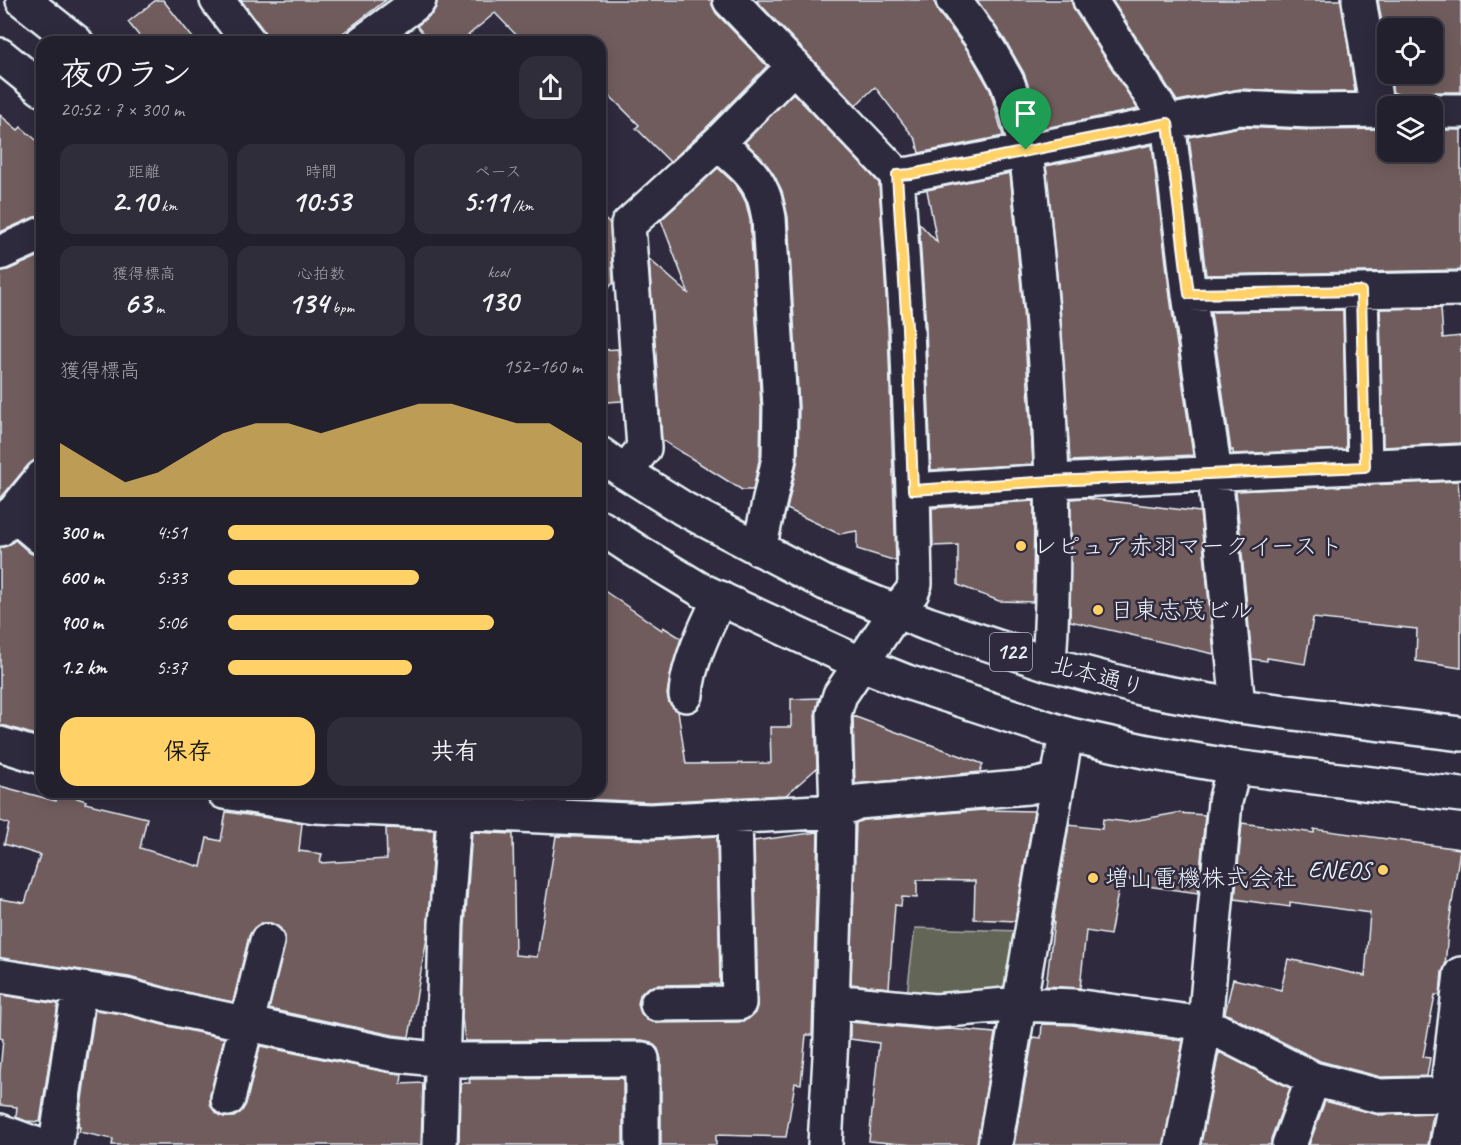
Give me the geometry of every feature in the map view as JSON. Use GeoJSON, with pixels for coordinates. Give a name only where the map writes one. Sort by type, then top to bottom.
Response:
{"type":"FeatureCollection","features":[{"type":"Feature","properties":{"kind":"main road"},"geometry":{"type":"LineString","coordinates":[[23,0],[68,36]]}},
{"type":"Feature","properties":{"kind":"main road"},"geometry":{"type":"LineString","coordinates":[[217,0],[244,36]]}},
{"type":"Feature","properties":{"kind":"main road"},"geometry":{"type":"LineString","coordinates":[[730,0],[897,175],[907,328],[915,584],[912,592],[840,695],[834,714],[837,811],[832,1001],[825,1145]]}},
{"type":"Feature","properties":{"kind":"main road"},"geometry":{"type":"LineString","coordinates":[[953,0],[988,48],[1009,85],[1026,150],[1043,315],[1053,481],[1053,572],[1049,664]]}},
{"type":"Feature","properties":{"kind":"main road"},"geometry":{"type":"LineString","coordinates":[[1090,0],[1168,123],[1189,294],[1215,474],[1238,706]]}},
{"type":"Feature","properties":{"kind":"main road"},"geometry":{"type":"LineString","coordinates":[[1359,0],[1379,96]]}},
{"type":"Feature","properties":{"kind":"main road"},"geometry":{"type":"LineString","coordinates":[[370,36],[412,2]]}},
{"type":"Feature","properties":{"kind":"main road"},"geometry":{"type":"LineString","coordinates":[[0,55],[36,84]]}},
{"type":"Feature","properties":{"kind":"main road"},"geometry":{"type":"LineString","coordinates":[[613,463],[644,448],[628,225],[718,143],[794,66]]}},
{"type":"Feature","properties":{"kind":"main road"},"geometry":{"type":"LineString","coordinates":[[897,175],[1239,108],[1310,111],[1377,110]]}},
{"type":"Feature","properties":{"kind":"main road"},"geometry":{"type":"LineString","coordinates":[[1443,111],[1461,111]]}},
{"type":"Feature","properties":{"kind":"main road"},"geometry":{"type":"LineString","coordinates":[[718,143],[751,175],[760,188],[766,201],[769,218],[780,407],[779,458],[759,549]]}},
{"type":"Feature","properties":{"kind":"main road"},"geometry":{"type":"LineString","coordinates":[[0,254],[36,237]]}},
{"type":"Feature","properties":{"kind":"main road"},"geometry":{"type":"LineString","coordinates":[[1189,294],[1461,289]]}},
{"type":"Feature","properties":{"kind":"main road"},"geometry":{"type":"LineString","coordinates":[[1361,291],[1365,467]]}},
{"type":"Feature","properties":{"kind":"main road"},"geometry":{"type":"LineString","coordinates":[[913,490],[1053,481],[1461,462]]}},
{"type":"Feature","properties":{"kind":"main road","name":"北本通り"},"geometry":{"type":"LineString","coordinates":[[613,463],[684,509],[825,583],[896,612],[1049,664],[1144,689],[1238,706],[1461,734]]}},
{"type":"Feature","properties":{"kind":"main road"},"geometry":{"type":"LineString","coordinates":[[36,484],[6,521],[36,535]]}},
{"type":"Feature","properties":{"kind":"main road","name":"122"},"geometry":{"type":"LineString","coordinates":[[606,530],[701,590],[862,664],[907,682],[1066,734],[1148,752],[1234,767],[1461,795]]}},
{"type":"Feature","properties":{"kind":"main road"},"geometry":{"type":"LineString","coordinates":[[686,694],[686,683],[700,642],[720,598]]}},
{"type":"Feature","properties":{"kind":"main road"},"geometry":{"type":"LineString","coordinates":[[995,1145],[1066,734]]}},
{"type":"Feature","properties":{"kind":"main road"},"geometry":{"type":"LineString","coordinates":[[0,744],[36,755]]}},
{"type":"Feature","properties":{"kind":"main road"},"geometry":{"type":"LineString","coordinates":[[1182,1145],[1205,1024],[1225,802],[1234,767]]}},
{"type":"Feature","properties":{"kind":"main road"},"geometry":{"type":"LineString","coordinates":[[263,798],[315,806],[456,802],[650,821],[837,811],[858,802],[1028,787],[1058,780]]}},
{"type":"Feature","properties":{"kind":"main road"},"geometry":{"type":"LineString","coordinates":[[440,1145],[446,925],[456,802]]}},
{"type":"Feature","properties":{"kind":"main road"},"geometry":{"type":"LineString","coordinates":[[657,1004],[739,1003],[735,816]]}},
{"type":"Feature","properties":{"kind":"main road"},"geometry":{"type":"LineString","coordinates":[[228,1099],[267,941]]}},
{"type":"Feature","properties":{"kind":"main road"},"geometry":{"type":"LineString","coordinates":[[1447,1145],[1454,1109],[1461,975]]}},
{"type":"Feature","properties":{"kind":"main road"},"geometry":{"type":"LineString","coordinates":[[0,976],[126,996],[390,1054],[443,1060],[642,1059],[642,1145]]}},
{"type":"Feature","properties":{"kind":"main road"},"geometry":{"type":"LineString","coordinates":[[56,1145],[79,989]]}},
{"type":"Feature","properties":{"kind":"main road"},"geometry":{"type":"LineString","coordinates":[[832,1001],[935,1011],[1019,1004],[1074,1006],[1205,1024],[1313,1078],[1379,1096],[1454,1093]]}},
{"type":"Feature","properties":{"kind":"main road"},"geometry":{"type":"LineString","coordinates":[[1289,1145],[1313,1078]]}},
{"type":"Feature","properties":{"kind":"main road"},"geometry":{"type":"LineString","coordinates":[[0,1131],[38,1145]]}},
{"type":"Feature","properties":{"kind":"green space"},"geometry":{"type":"Polygon","coordinates":[[[915,928],[1022,931],[1011,983],[974,992],[907,994],[915,928]]]}},
{"type":"Feature","properties":{"kind":"building"},"geometry":{"type":"Polygon","coordinates":[[[156,0],[163,0],[191,36],[139,36],[128,22],[156,0]]]}},
{"type":"Feature","properties":{"kind":"building"},"geometry":{"type":"Polygon","coordinates":[[[241,0],[386,0],[339,36],[265,36],[241,0]]]}},
{"type":"Feature","properties":{"kind":"building"},"geometry":{"type":"Polygon","coordinates":[[[437,0],[712,0],[716,13],[767,66],[670,162],[636,128],[639,125],[606,92],[606,36],[517,36],[495,13],[467,36],[425,36],[417,26],[432,14],[437,0]]]}},
{"type":"Feature","properties":{"kind":"building"},"geometry":{"type":"Polygon","coordinates":[[[756,0],[935,0],[938,12],[968,51],[990,90],[1003,136],[919,153],[916,140],[875,87],[856,105],[756,0]]]}},
{"type":"Feature","properties":{"kind":"building"},"geometry":{"type":"Polygon","coordinates":[[[977,0],[1071,0],[1074,10],[1138,109],[1040,129],[1024,73],[1005,40],[977,0]]]}},
{"type":"Feature","properties":{"kind":"building"},"geometry":{"type":"Polygon","coordinates":[[[1112,0],[1341,0],[1355,92],[1240,89],[1177,101],[1112,0]]]}},
{"type":"Feature","properties":{"kind":"building"},"geometry":{"type":"Polygon","coordinates":[[[1378,0],[1461,0],[1461,92],[1432,92],[1422,96],[1400,96],[1393,93],[1392,84],[1443,84],[1443,18],[1381,18],[1378,0]]]}},
{"type":"Feature","properties":{"kind":"building"},"geometry":{"type":"Polygon","coordinates":[[[793,93],[879,183],[888,329],[896,561],[857,549],[857,531],[839,534],[787,509],[798,459],[799,407],[788,217],[782,191],[774,175],[762,158],[745,142],[793,93]]]}},
{"type":"Feature","properties":{"kind":"building"},"geometry":{"type":"Polygon","coordinates":[[[0,115],[18,130],[21,127],[36,140],[36,217],[0,232],[0,115]]]}},
{"type":"Feature","properties":{"kind":"building"},"geometry":{"type":"Polygon","coordinates":[[[1240,127],[1310,130],[1377,129],[1377,162],[1443,162],[1443,130],[1461,130],[1461,270],[1206,275],[1189,137],[1240,127]]]}},
{"type":"Feature","properties":{"kind":"building"},"geometry":{"type":"Polygon","coordinates":[[[1152,145],[1170,297],[1193,455],[1070,461],[1060,306],[1046,166],[1152,145]]]}},
{"type":"Feature","properties":{"kind":"building"},"geometry":{"type":"Polygon","coordinates":[[[718,168],[741,193],[750,220],[761,407],[760,456],[753,490],[742,490],[662,440],[649,259],[689,294],[661,220],[718,168]]]}},
{"type":"Feature","properties":{"kind":"building"},"geometry":{"type":"Polygon","coordinates":[[[1010,173],[1023,309],[1033,464],[931,470],[926,327],[919,223],[937,242],[927,190],[1010,173]]]}},
{"type":"Feature","properties":{"kind":"building"},"geometry":{"type":"Polygon","coordinates":[[[606,220],[610,224],[613,283],[606,291],[606,220]]]}},
{"type":"Feature","properties":{"kind":"building"},"geometry":{"type":"Polygon","coordinates":[[[36,258],[36,460],[28,465],[0,499],[0,271],[8,270],[36,258]]]}},
{"type":"Feature","properties":{"kind":"building"},"geometry":{"type":"Polygon","coordinates":[[[1441,308],[1443,338],[1461,336],[1461,443],[1383,447],[1380,309],[1441,308]]]}},
{"type":"Feature","properties":{"kind":"building"},"geometry":{"type":"Polygon","coordinates":[[[1343,310],[1346,449],[1233,454],[1211,312],[1343,310]]]}},
{"type":"Feature","properties":{"kind":"building"},"geometry":{"type":"Polygon","coordinates":[[[618,349],[622,401],[606,402],[606,350],[618,349]]]}},
{"type":"Feature","properties":{"kind":"building"},"geometry":{"type":"Polygon","coordinates":[[[1458,481],[1461,518],[1461,668],[1416,661],[1417,629],[1313,618],[1305,664],[1267,658],[1267,661],[1252,659],[1236,491],[1458,481]]]}},
{"type":"Feature","properties":{"kind":"building"},"geometry":{"type":"Polygon","coordinates":[[[1084,498],[1200,512],[1214,654],[1070,621],[1071,499],[1084,498]]]}},
{"type":"Feature","properties":{"kind":"building"},"geometry":{"type":"Polygon","coordinates":[[[1034,501],[1033,602],[999,601],[958,585],[958,545],[933,546],[932,508],[1034,501]]]}},
{"type":"Feature","properties":{"kind":"building"},"geometry":{"type":"Polygon","coordinates":[[[15,540],[36,555],[36,735],[0,726],[0,547],[7,546],[15,540]]]}},
{"type":"Feature","properties":{"kind":"building"},"geometry":{"type":"Polygon","coordinates":[[[606,592],[662,630],[663,627],[681,638],[667,694],[669,703],[678,711],[686,764],[771,763],[770,727],[791,727],[791,699],[819,698],[815,715],[817,768],[786,795],[650,802],[561,798],[606,798],[606,592]]]}},
{"type":"Feature","properties":{"kind":"building"},"geometry":{"type":"Polygon","coordinates":[[[853,716],[983,764],[980,772],[855,784],[853,716]]]}},
{"type":"Feature","properties":{"kind":"building"},"geometry":{"type":"Polygon","coordinates":[[[0,786],[36,796],[36,798],[56,801],[57,798],[77,798],[86,801],[85,803],[147,818],[140,848],[201,867],[207,838],[221,841],[226,812],[302,823],[299,851],[322,854],[320,863],[387,859],[386,828],[434,830],[427,938],[409,1037],[269,1009],[285,945],[285,936],[280,928],[271,923],[261,923],[249,936],[233,1002],[129,977],[0,958],[0,899],[25,903],[40,855],[4,844],[9,824],[0,821],[0,786]]]}},
{"type":"Feature","properties":{"kind":"building"},"geometry":{"type":"Polygon","coordinates":[[[983,810],[1034,811],[1015,921],[974,919],[975,881],[917,880],[917,898],[902,897],[901,906],[895,905],[889,988],[851,984],[856,823],[863,820],[983,810]]]}},
{"type":"Feature","properties":{"kind":"building"},"geometry":{"type":"Polygon","coordinates":[[[1177,813],[1205,815],[1198,893],[1139,885],[1125,877],[1124,882],[1120,882],[1110,935],[1086,931],[1080,988],[1046,986],[1053,922],[1069,825],[1102,829],[1103,819],[1127,822],[1177,813]]]}},
{"type":"Feature","properties":{"kind":"building"},"geometry":{"type":"Polygon","coordinates":[[[1242,823],[1314,833],[1314,829],[1460,849],[1440,995],[1435,995],[1423,1057],[1430,1058],[1427,1076],[1381,1077],[1320,1061],[1225,1013],[1233,979],[1281,990],[1288,959],[1365,976],[1370,913],[1290,902],[1290,907],[1235,899],[1242,823]]]}},
{"type":"Feature","properties":{"kind":"building"},"geometry":{"type":"Polygon","coordinates":[[[472,832],[513,834],[515,955],[537,957],[556,836],[649,840],[717,836],[720,984],[657,985],[647,988],[640,995],[638,1004],[647,1020],[657,1023],[739,1022],[755,1013],[758,1003],[754,841],[818,832],[812,1035],[806,1035],[801,1084],[795,1083],[786,1137],[716,1135],[716,1145],[661,1145],[661,1059],[658,1049],[651,1042],[642,1040],[465,1041],[462,1018],[465,926],[472,832]]]}},
{"type":"Feature","properties":{"kind":"building"},"geometry":{"type":"Polygon","coordinates":[[[1,995],[58,1004],[40,1122],[26,1121],[16,1117],[17,1107],[0,1105],[3,1039],[0,1038],[1,995]]]}},
{"type":"Feature","properties":{"kind":"building"},"geometry":{"type":"Polygon","coordinates":[[[95,1010],[122,1014],[224,1038],[210,1095],[210,1104],[215,1112],[224,1117],[234,1117],[246,1104],[260,1046],[402,1074],[401,1084],[423,1083],[421,1145],[112,1145],[113,1139],[79,1132],[95,1010]]]}},
{"type":"Feature","properties":{"kind":"building"},"geometry":{"type":"Polygon","coordinates":[[[850,1022],[995,1033],[977,1145],[913,1145],[869,1141],[879,1043],[850,1039],[850,1022]]]}},
{"type":"Feature","properties":{"kind":"building"},"geometry":{"type":"Polygon","coordinates":[[[1042,1024],[1072,1025],[1183,1041],[1164,1145],[1014,1145],[1033,1037],[1041,1038],[1042,1024]]]}},
{"type":"Feature","properties":{"kind":"building"},"geometry":{"type":"Polygon","coordinates":[[[1219,1052],[1290,1088],[1271,1139],[1271,1145],[1201,1144],[1219,1052]]]}},
{"type":"Feature","properties":{"kind":"building"},"geometry":{"type":"Polygon","coordinates":[[[623,1078],[623,1145],[459,1145],[460,1083],[470,1083],[469,1079],[623,1078]]]}},
{"type":"Feature","properties":{"kind":"building"},"geometry":{"type":"Polygon","coordinates":[[[1325,1101],[1379,1115],[1433,1113],[1428,1145],[1309,1145],[1325,1101]]]}},
{"type":"Feature","properties":{"kind":"place","name":"レピュア赤羽マークイースト"},"geometry":{"type":"Point","coordinates":[1021,546]}},
{"type":"Feature","properties":{"kind":"place","name":"日東志茂ビル"},"geometry":{"type":"Point","coordinates":[1098,610]}},
{"type":"Feature","properties":{"kind":"place","name":"ENEOS"},"geometry":{"type":"Point","coordinates":[1383,870]}},
{"type":"Feature","properties":{"kind":"place","name":"増山電機株式会社"},"geometry":{"type":"Point","coordinates":[1093,878]}},
{"type":"Feature","properties":{"kind":"route"},"geometry":{"type":"LineString","coordinates":[[1168,123],[1189,294],[1361,291],[1365,467],[1053,481],[913,490],[907,328],[897,175],[1026,150],[1168,123]]}}]}
